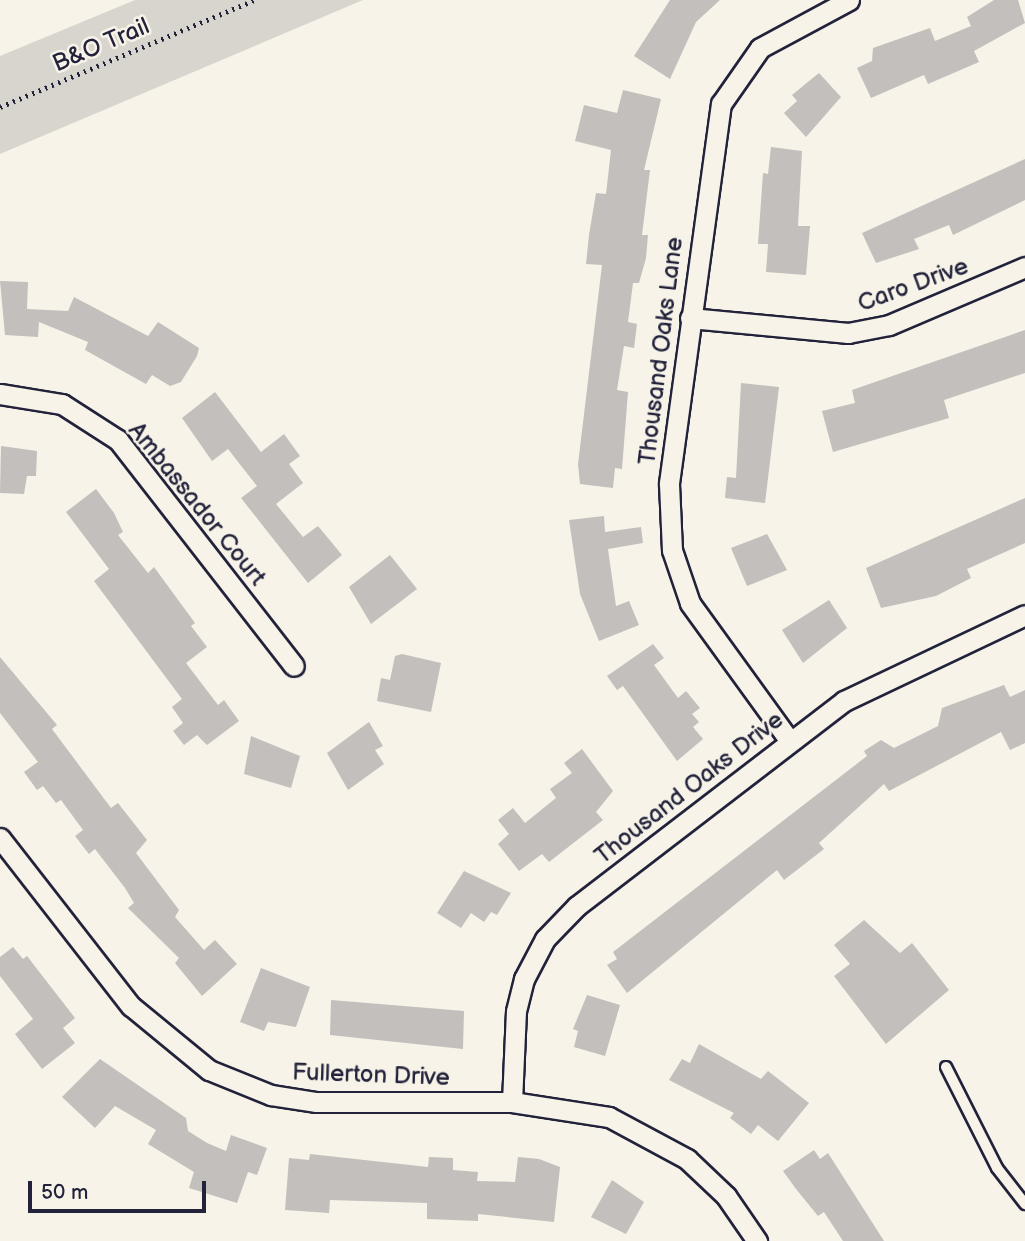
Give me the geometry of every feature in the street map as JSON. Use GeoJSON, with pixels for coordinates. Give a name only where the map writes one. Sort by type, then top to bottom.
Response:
{"type":"FeatureCollection","features":[{"type":"Feature","properties":{"kind":"street","name":"Thousand Oaks Lane"},"geometry":{"type":"LineString","coordinates":[[789,740],[701,624],[672,550],[669,483],[712,137],[726,94],[761,48],[849,0]]}},
{"type":"Feature","properties":{"kind":"street","name":"Caro Drive"},"geometry":{"type":"LineString","coordinates":[[690,318],[848,333],[889,325],[1025,267]]}},
{"type":"Feature","properties":{"kind":"street","name":"Ambassador Court"},"geometry":{"type":"LineString","coordinates":[[0,394],[62,404],[118,440],[294,666]]}},
{"type":"Feature","properties":{"kind":"street","name":"Thousand Oaks Drive"},"geometry":{"type":"LineString","coordinates":[[512,1102],[516,1011],[545,939],[577,906],[789,740],[863,690],[1025,615]]}},
{"type":"Feature","properties":{"kind":"street","name":"Fullerton Drive"},"geometry":{"type":"LineString","coordinates":[[0,838],[131,1006],[209,1070],[250,1088],[316,1102],[512,1102],[599,1114],[659,1140],[719,1188],[757,1241]]}},
{"type":"Feature","properties":{"kind":"lane"},"geometry":{"type":"LineString","coordinates":[[946,1067],[997,1168],[1025,1204]]}},
{"type":"Feature","properties":{"kind":"path","name":"B&O Trail"},"geometry":{"type":"LineString","coordinates":[[0,107],[254,0]]}},
{"type":"Feature","properties":{"kind":"shaded area"},"geometry":{"type":"Polygon","coordinates":[[[135,0],[363,0],[0,154],[0,56],[135,0]]]}},
{"type":"Feature","properties":{"kind":"building"},"geometry":{"type":"Polygon","coordinates":[[[670,0],[720,0],[696,22],[670,79],[634,56],[670,0]]]}},
{"type":"Feature","properties":{"kind":"building"},"geometry":{"type":"Polygon","coordinates":[[[994,0],[1018,0],[1025,23],[974,51],[979,62],[928,84],[924,75],[871,98],[857,68],[872,61],[873,48],[930,28],[935,41],[971,26],[967,17],[994,0]]]}},
{"type":"Feature","properties":{"kind":"building"},"geometry":{"type":"Polygon","coordinates":[[[819,73],[841,97],[806,137],[784,113],[797,101],[792,95],[819,73]]]}},
{"type":"Feature","properties":{"kind":"building"},"geometry":{"type":"Polygon","coordinates":[[[623,90],[661,99],[644,170],[650,170],[642,235],[648,235],[646,258],[639,283],[633,283],[628,322],[637,324],[634,348],[624,346],[617,390],[628,392],[622,469],[615,468],[613,488],[580,484],[578,464],[602,265],[586,264],[589,235],[596,193],[606,194],[611,150],[575,141],[584,105],[617,113],[623,90]]]}},
{"type":"Feature","properties":{"kind":"building"},"geometry":{"type":"Polygon","coordinates":[[[771,147],[802,151],[798,226],[810,226],[806,275],[766,272],[768,244],[758,244],[763,173],[768,174],[771,147]]]}},
{"type":"Feature","properties":{"kind":"building"},"geometry":{"type":"Polygon","coordinates":[[[1025,159],[1025,200],[953,235],[949,225],[914,239],[919,249],[876,263],[862,233],[1025,159]]]}},
{"type":"Feature","properties":{"kind":"building"},"geometry":{"type":"Polygon","coordinates":[[[0,281],[28,282],[27,309],[68,311],[74,297],[148,336],[158,322],[199,348],[197,356],[181,382],[170,386],[152,375],[146,384],[85,350],[88,342],[39,322],[38,337],[5,335],[0,281]]]}},
{"type":"Feature","properties":{"kind":"building"},"geometry":{"type":"Polygon","coordinates":[[[1025,330],[1025,373],[944,400],[949,418],[833,452],[822,411],[855,403],[852,390],[1025,330]]]}},
{"type":"Feature","properties":{"kind":"building"},"geometry":{"type":"Polygon","coordinates":[[[741,383],[779,387],[765,503],[725,498],[727,477],[736,478],[741,383]]]}},
{"type":"Feature","properties":{"kind":"building"},"geometry":{"type":"Polygon","coordinates":[[[215,392],[261,452],[284,434],[300,456],[289,464],[303,483],[276,504],[303,537],[318,526],[342,555],[308,583],[241,498],[257,486],[228,449],[212,461],[182,418],[215,392]]]}},
{"type":"Feature","properties":{"kind":"building"},"geometry":{"type":"Polygon","coordinates":[[[1,446],[37,451],[36,476],[27,476],[24,494],[0,493],[1,446]]]}},
{"type":"Feature","properties":{"kind":"building"},"geometry":{"type":"Polygon","coordinates":[[[96,489],[114,513],[123,532],[118,535],[148,573],[154,567],[195,623],[191,626],[207,647],[186,663],[218,705],[224,700],[239,721],[207,745],[197,735],[184,745],[173,731],[183,723],[172,707],[182,699],[94,581],[109,569],[66,512],[96,489]]]}},
{"type":"Feature","properties":{"kind":"building"},"geometry":{"type":"Polygon","coordinates":[[[1025,498],[1025,543],[967,569],[971,578],[936,596],[881,608],[866,568],[1025,498]]]}},
{"type":"Feature","properties":{"kind":"building"},"geometry":{"type":"Polygon","coordinates":[[[604,516],[605,532],[641,527],[643,543],[608,549],[616,606],[629,601],[639,625],[599,641],[580,594],[569,520],[604,516]]]}},
{"type":"Feature","properties":{"kind":"building"},"geometry":{"type":"Polygon","coordinates":[[[767,534],[787,570],[747,586],[731,548],[767,534]]]}},
{"type":"Feature","properties":{"kind":"building"},"geometry":{"type":"Polygon","coordinates":[[[390,555],[417,589],[371,624],[349,587],[390,555]]]}},
{"type":"Feature","properties":{"kind":"building"},"geometry":{"type":"Polygon","coordinates":[[[829,600],[847,628],[803,663],[782,630],[829,600]]]}},
{"type":"Feature","properties":{"kind":"building"},"geometry":{"type":"Polygon","coordinates":[[[653,644],[664,658],[654,665],[678,698],[686,691],[700,708],[692,714],[699,722],[693,727],[703,739],[677,761],[623,686],[617,690],[607,676],[653,644]]]}},
{"type":"Feature","properties":{"kind":"building"},"geometry":{"type":"Polygon","coordinates":[[[402,654],[441,663],[431,712],[377,701],[381,678],[390,680],[395,656],[402,654]]]}},
{"type":"Feature","properties":{"kind":"building"},"geometry":{"type":"Polygon","coordinates":[[[0,657],[57,725],[52,729],[111,808],[118,803],[147,840],[136,853],[179,910],[175,917],[204,950],[215,940],[237,964],[202,996],[175,963],[179,958],[128,908],[134,903],[95,849],[89,854],[75,836],[83,830],[61,800],[56,803],[43,786],[37,790],[24,772],[38,762],[0,713],[0,657]]]}},
{"type":"Feature","properties":{"kind":"building"},"geometry":{"type":"Polygon","coordinates":[[[1004,685],[1010,697],[1025,690],[1025,743],[1010,750],[1001,732],[889,791],[884,784],[819,843],[824,849],[784,880],[777,870],[627,993],[607,965],[617,959],[613,952],[867,756],[864,751],[881,740],[894,748],[938,726],[942,708],[1004,685]]]}},
{"type":"Feature","properties":{"kind":"building"},"geometry":{"type":"Polygon","coordinates":[[[369,722],[383,746],[375,750],[384,764],[348,790],[327,753],[369,722]]]}},
{"type":"Feature","properties":{"kind":"building"},"geometry":{"type":"Polygon","coordinates":[[[251,736],[300,756],[291,788],[244,774],[251,736]]]}},
{"type":"Feature","properties":{"kind":"building"},"geometry":{"type":"Polygon","coordinates":[[[582,749],[613,791],[596,812],[603,820],[549,862],[542,854],[519,871],[498,844],[509,834],[498,820],[513,808],[525,823],[556,798],[550,789],[572,773],[564,763],[582,749]]]}},
{"type":"Feature","properties":{"kind":"building"},"geometry":{"type":"Polygon","coordinates":[[[464,871],[511,893],[497,915],[491,912],[484,922],[471,913],[461,928],[437,913],[464,871]]]}},
{"type":"Feature","properties":{"kind":"building"},"geometry":{"type":"Polygon","coordinates":[[[864,920],[900,953],[912,943],[949,990],[886,1044],[834,976],[850,964],[834,945],[864,920]]]}},
{"type":"Feature","properties":{"kind":"building"},"geometry":{"type":"Polygon","coordinates":[[[13,947],[23,959],[27,956],[75,1018],[63,1028],[75,1043],[42,1069],[15,1034],[33,1019],[0,976],[0,957],[13,947]]]}},
{"type":"Feature","properties":{"kind":"building"},"geometry":{"type":"Polygon","coordinates":[[[261,968],[310,987],[296,1027],[268,1022],[264,1031],[240,1022],[261,968]]]}},
{"type":"Feature","properties":{"kind":"building"},"geometry":{"type":"Polygon","coordinates":[[[587,995],[620,1005],[605,1056],[574,1047],[578,1031],[573,1029],[587,995]]]}},
{"type":"Feature","properties":{"kind":"building"},"geometry":{"type":"Polygon","coordinates":[[[331,1000],[464,1011],[463,1049],[330,1035],[331,1000]]]}},
{"type":"Feature","properties":{"kind":"building"},"geometry":{"type":"Polygon","coordinates":[[[699,1044],[761,1079],[768,1071],[809,1103],[778,1141],[758,1125],[751,1134],[730,1118],[734,1113],[669,1080],[682,1059],[690,1063],[699,1044]]]}},
{"type":"Feature","properties":{"kind":"building"},"geometry":{"type":"Polygon","coordinates":[[[100,1059],[186,1118],[188,1131],[207,1143],[226,1151],[231,1135],[267,1148],[257,1175],[248,1172],[237,1203],[189,1188],[194,1172],[148,1144],[156,1130],[115,1106],[95,1128],[62,1097],[100,1059]]]}},
{"type":"Feature","properties":{"kind":"building"},"geometry":{"type":"Polygon","coordinates":[[[814,1150],[820,1159],[828,1153],[884,1241],[843,1241],[824,1212],[818,1216],[796,1189],[783,1171],[814,1150]]]}},
{"type":"Feature","properties":{"kind":"building"},"geometry":{"type":"Polygon","coordinates":[[[310,1154],[428,1167],[429,1157],[453,1158],[453,1170],[478,1172],[477,1181],[515,1182],[518,1157],[539,1159],[560,1167],[554,1222],[478,1214],[478,1221],[427,1219],[427,1203],[330,1200],[329,1213],[285,1210],[289,1158],[309,1160],[310,1154]]]}},
{"type":"Feature","properties":{"kind":"building"},"geometry":{"type":"Polygon","coordinates":[[[612,1180],[644,1202],[626,1234],[591,1217],[612,1180]]]}}]}
